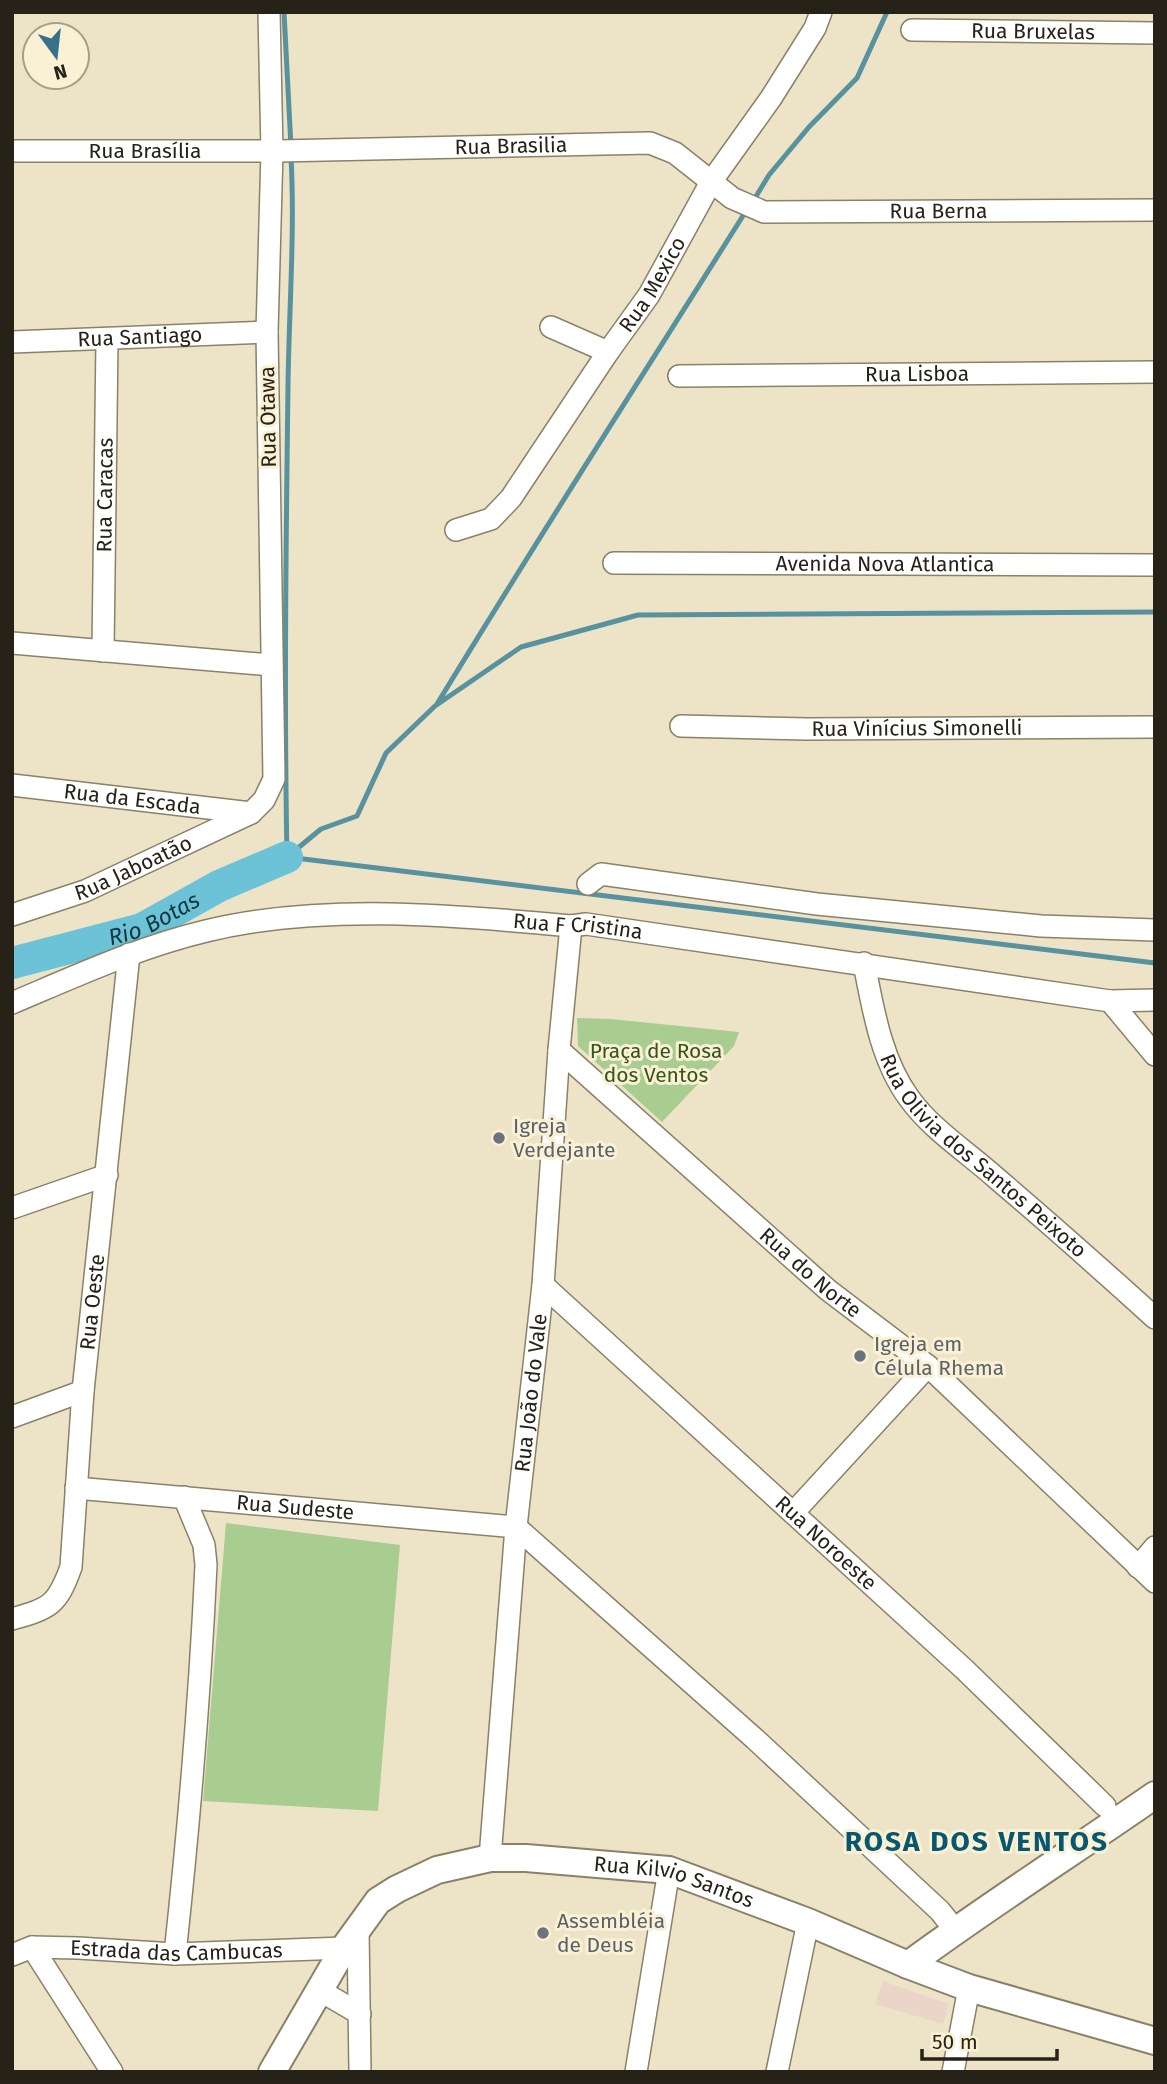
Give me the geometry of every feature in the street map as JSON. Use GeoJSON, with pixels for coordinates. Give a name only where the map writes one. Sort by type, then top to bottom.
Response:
{"type":"FeatureCollection","features":[{"type":"Feature","properties":{"kind":"main road"},"geometry":{"type":"LineString","coordinates":[[908,1965],[1155,1795]]}},
{"type":"Feature","properties":{"kind":"main road","name":"Rua Kilvio Santos"},"geometry":{"type":"LineString","coordinates":[[272,2072],[351,1938],[379,1902],[397,1889],[437,1870],[490,1858],[537,1859],[669,1870],[808,1922],[969,1988],[1155,2041]]}},
{"type":"Feature","properties":{"kind":"street","name":"Rua Otawa"},"geometry":{"type":"LineString","coordinates":[[251,813],[264,800],[274,779],[267,332],[275,151],[269,12]]}},
{"type":"Feature","properties":{"kind":"street","name":"Rua Mexico"},"geometry":{"type":"LineString","coordinates":[[456,530],[491,519],[512,498],[719,188],[815,28],[821,12]]}},
{"type":"Feature","properties":{"kind":"street","name":"Rua Bruxelas"},"geometry":{"type":"LineString","coordinates":[[912,30],[1155,33]]}},
{"type":"Feature","properties":{"kind":"street","name":"Rua Brasilia"},"geometry":{"type":"LineString","coordinates":[[275,151],[650,142],[675,153],[719,188]]}},
{"type":"Feature","properties":{"kind":"street","name":"Rua Brasília"},"geometry":{"type":"LineString","coordinates":[[12,151],[275,151]]}},
{"type":"Feature","properties":{"kind":"street","name":"Rua Berna"},"geometry":{"type":"LineString","coordinates":[[719,188],[764,212],[776,213],[1155,210]]}},
{"type":"Feature","properties":{"kind":"street"},"geometry":{"type":"LineString","coordinates":[[551,327],[608,352]]}},
{"type":"Feature","properties":{"kind":"street","name":"Rua Santiago"},"geometry":{"type":"LineString","coordinates":[[12,342],[267,332]]}},
{"type":"Feature","properties":{"kind":"street","name":"Rua Caracas"},"geometry":{"type":"LineString","coordinates":[[103,651],[107,340]]}},
{"type":"Feature","properties":{"kind":"street","name":"Rua Lisboa"},"geometry":{"type":"LineString","coordinates":[[679,376],[1155,372]]}},
{"type":"Feature","properties":{"kind":"street","name":"Avenida Nova Atlantica"},"geometry":{"type":"LineString","coordinates":[[614,563],[1155,565]]}},
{"type":"Feature","properties":{"kind":"street"},"geometry":{"type":"LineString","coordinates":[[12,643],[271,665]]}},
{"type":"Feature","properties":{"kind":"street","name":"Rua Vinícius Simonelli"},"geometry":{"type":"LineString","coordinates":[[681,726],[807,729],[1155,727]]}},
{"type":"Feature","properties":{"kind":"street","name":"Rua da Escada"},"geometry":{"type":"LineString","coordinates":[[12,785],[251,813]]}},
{"type":"Feature","properties":{"kind":"street","name":"Rua Jaboatão"},"geometry":{"type":"LineString","coordinates":[[12,915],[85,891],[251,813]]}},
{"type":"Feature","properties":{"kind":"street","name":"Rua F Cristina"},"geometry":{"type":"LineString","coordinates":[[588,884],[601,874],[817,904],[1041,926],[1155,930]]}},
{"type":"Feature","properties":{"kind":"street","name":"Rua F Cristina"},"geometry":{"type":"LineString","coordinates":[[12,1003],[129,954],[209,930],[320,915],[461,915],[571,926],[586,924],[1110,1001],[1155,1000]]}},
{"type":"Feature","properties":{"kind":"street","name":"Rua João do Vale"},"geometry":{"type":"LineString","coordinates":[[490,1858],[516,1527],[543,1285],[559,1050],[571,926]]}},
{"type":"Feature","properties":{"kind":"street","name":"Rua Oeste"},"geometry":{"type":"LineString","coordinates":[[12,1619],[51,1605],[62,1591],[71,1567],[83,1391],[129,954]]}},
{"type":"Feature","properties":{"kind":"street","name":"Rua Olivia dos Santos Peixoto"},"geometry":{"type":"LineString","coordinates":[[864,963],[884,1049],[909,1099],[932,1123],[1083,1252],[1155,1318]]}},
{"type":"Feature","properties":{"kind":"street"},"geometry":{"type":"LineString","coordinates":[[1110,1001],[1155,1055]]}},
{"type":"Feature","properties":{"kind":"street","name":"Rua do Norte"},"geometry":{"type":"LineString","coordinates":[[559,1050],[828,1290],[928,1366],[1155,1582]]}},
{"type":"Feature","properties":{"kind":"street"},"geometry":{"type":"LineString","coordinates":[[12,1208],[107,1175]]}},
{"type":"Feature","properties":{"kind":"street","name":"Rua Noroeste"},"geometry":{"type":"LineString","coordinates":[[543,1285],[964,1669],[1105,1806]]}},
{"type":"Feature","properties":{"kind":"street"},"geometry":{"type":"LineString","coordinates":[[793,1513],[928,1366]]}},
{"type":"Feature","properties":{"kind":"street"},"geometry":{"type":"LineString","coordinates":[[12,1417],[83,1391]]}},
{"type":"Feature","properties":{"kind":"street","name":"Rua Sudeste"},"geometry":{"type":"LineString","coordinates":[[76,1488],[516,1527]]}},
{"type":"Feature","properties":{"kind":"street"},"geometry":{"type":"LineString","coordinates":[[175,1954],[200,1690],[206,1565],[204,1545],[184,1497]]}},
{"type":"Feature","properties":{"kind":"street"},"geometry":{"type":"LineString","coordinates":[[204,1545],[218,1500]]}},
{"type":"Feature","properties":{"kind":"street"},"geometry":{"type":"LineString","coordinates":[[516,1527],[765,1748],[956,1930]]}},
{"type":"Feature","properties":{"kind":"street"},"geometry":{"type":"LineString","coordinates":[[1138,1567],[1155,1547]]}},
{"type":"Feature","properties":{"kind":"street"},"geometry":{"type":"LineString","coordinates":[[636,2072],[669,1870]]}},
{"type":"Feature","properties":{"kind":"street"},"geometry":{"type":"LineString","coordinates":[[777,2072],[808,1922]]}},
{"type":"Feature","properties":{"kind":"street"},"geometry":{"type":"LineString","coordinates":[[351,1938],[360,2014],[360,2072]]}},
{"type":"Feature","properties":{"kind":"street","name":"Estrada das Cambucas"},"geometry":{"type":"LineString","coordinates":[[22,1951],[78,1948],[175,1954],[351,1938]]}},
{"type":"Feature","properties":{"kind":"street"},"geometry":{"type":"LineString","coordinates":[[22,1951],[112,2072]]}},
{"type":"Feature","properties":{"kind":"street"},"geometry":{"type":"LineString","coordinates":[[953,2072],[969,1988]]}},
{"type":"Feature","properties":{"kind":"street"},"geometry":{"type":"LineString","coordinates":[[319,1990],[360,2014]]}},
{"type":"Feature","properties":{"kind":"shaded area"},"geometry":{"type":"Polygon","coordinates":[[[883,1981],[949,2004],[943,2024],[875,2004],[883,1981]]]}},
{"type":"Feature","properties":{"kind":"green space","name":"Praça de Rosa dos Ventos"},"geometry":{"type":"Polygon","coordinates":[[[577,1018],[739,1032],[734,1046],[662,1122],[578,1046],[577,1018]]]}},
{"type":"Feature","properties":{"kind":"green space"},"geometry":{"type":"Polygon","coordinates":[[[226,1523],[400,1545],[378,1811],[203,1801],[226,1523]]]}},
{"type":"Feature","properties":{"kind":"waterway"},"geometry":{"type":"LineString","coordinates":[[284,12],[291,147]]}},
{"type":"Feature","properties":{"kind":"waterway"},"geometry":{"type":"LineString","coordinates":[[752,203],[769,175],[809,127],[857,78],[887,12]]}},
{"type":"Feature","properties":{"kind":"waterway"},"geometry":{"type":"LineString","coordinates":[[287,857],[286,621],[291,157]]}},
{"type":"Feature","properties":{"kind":"waterway"},"geometry":{"type":"LineString","coordinates":[[437,704],[746,211]]}},
{"type":"Feature","properties":{"kind":"waterway"},"geometry":{"type":"LineString","coordinates":[[287,857],[321,829],[357,816],[386,753],[435,706],[521,647],[638,615],[1155,612]]}},
{"type":"Feature","properties":{"kind":"waterway"},"geometry":{"type":"LineString","coordinates":[[287,857],[1155,963]]}},
{"type":"Feature","properties":{"kind":"waterway","name":"Rio Botas"},"geometry":{"type":"LineString","coordinates":[[12,963],[142,929],[219,886],[287,857]]}},
{"type":"Feature","properties":{"kind":"place","name":"Igreja Verdejante"},"geometry":{"type":"Point","coordinates":[499,1138]}},
{"type":"Feature","properties":{"kind":"place","name":"Igreja em Célula Rhema"},"geometry":{"type":"Point","coordinates":[860,1356]}},
{"type":"Feature","properties":{"kind":"place","name":"Assembléia de Deus"},"geometry":{"type":"Point","coordinates":[543,1933]}},
{"type":"Feature","properties":{"kind":"district","name":"ROSA DOS VENTOS"},"geometry":{"type":"Point","coordinates":[977,1841]}}]}
